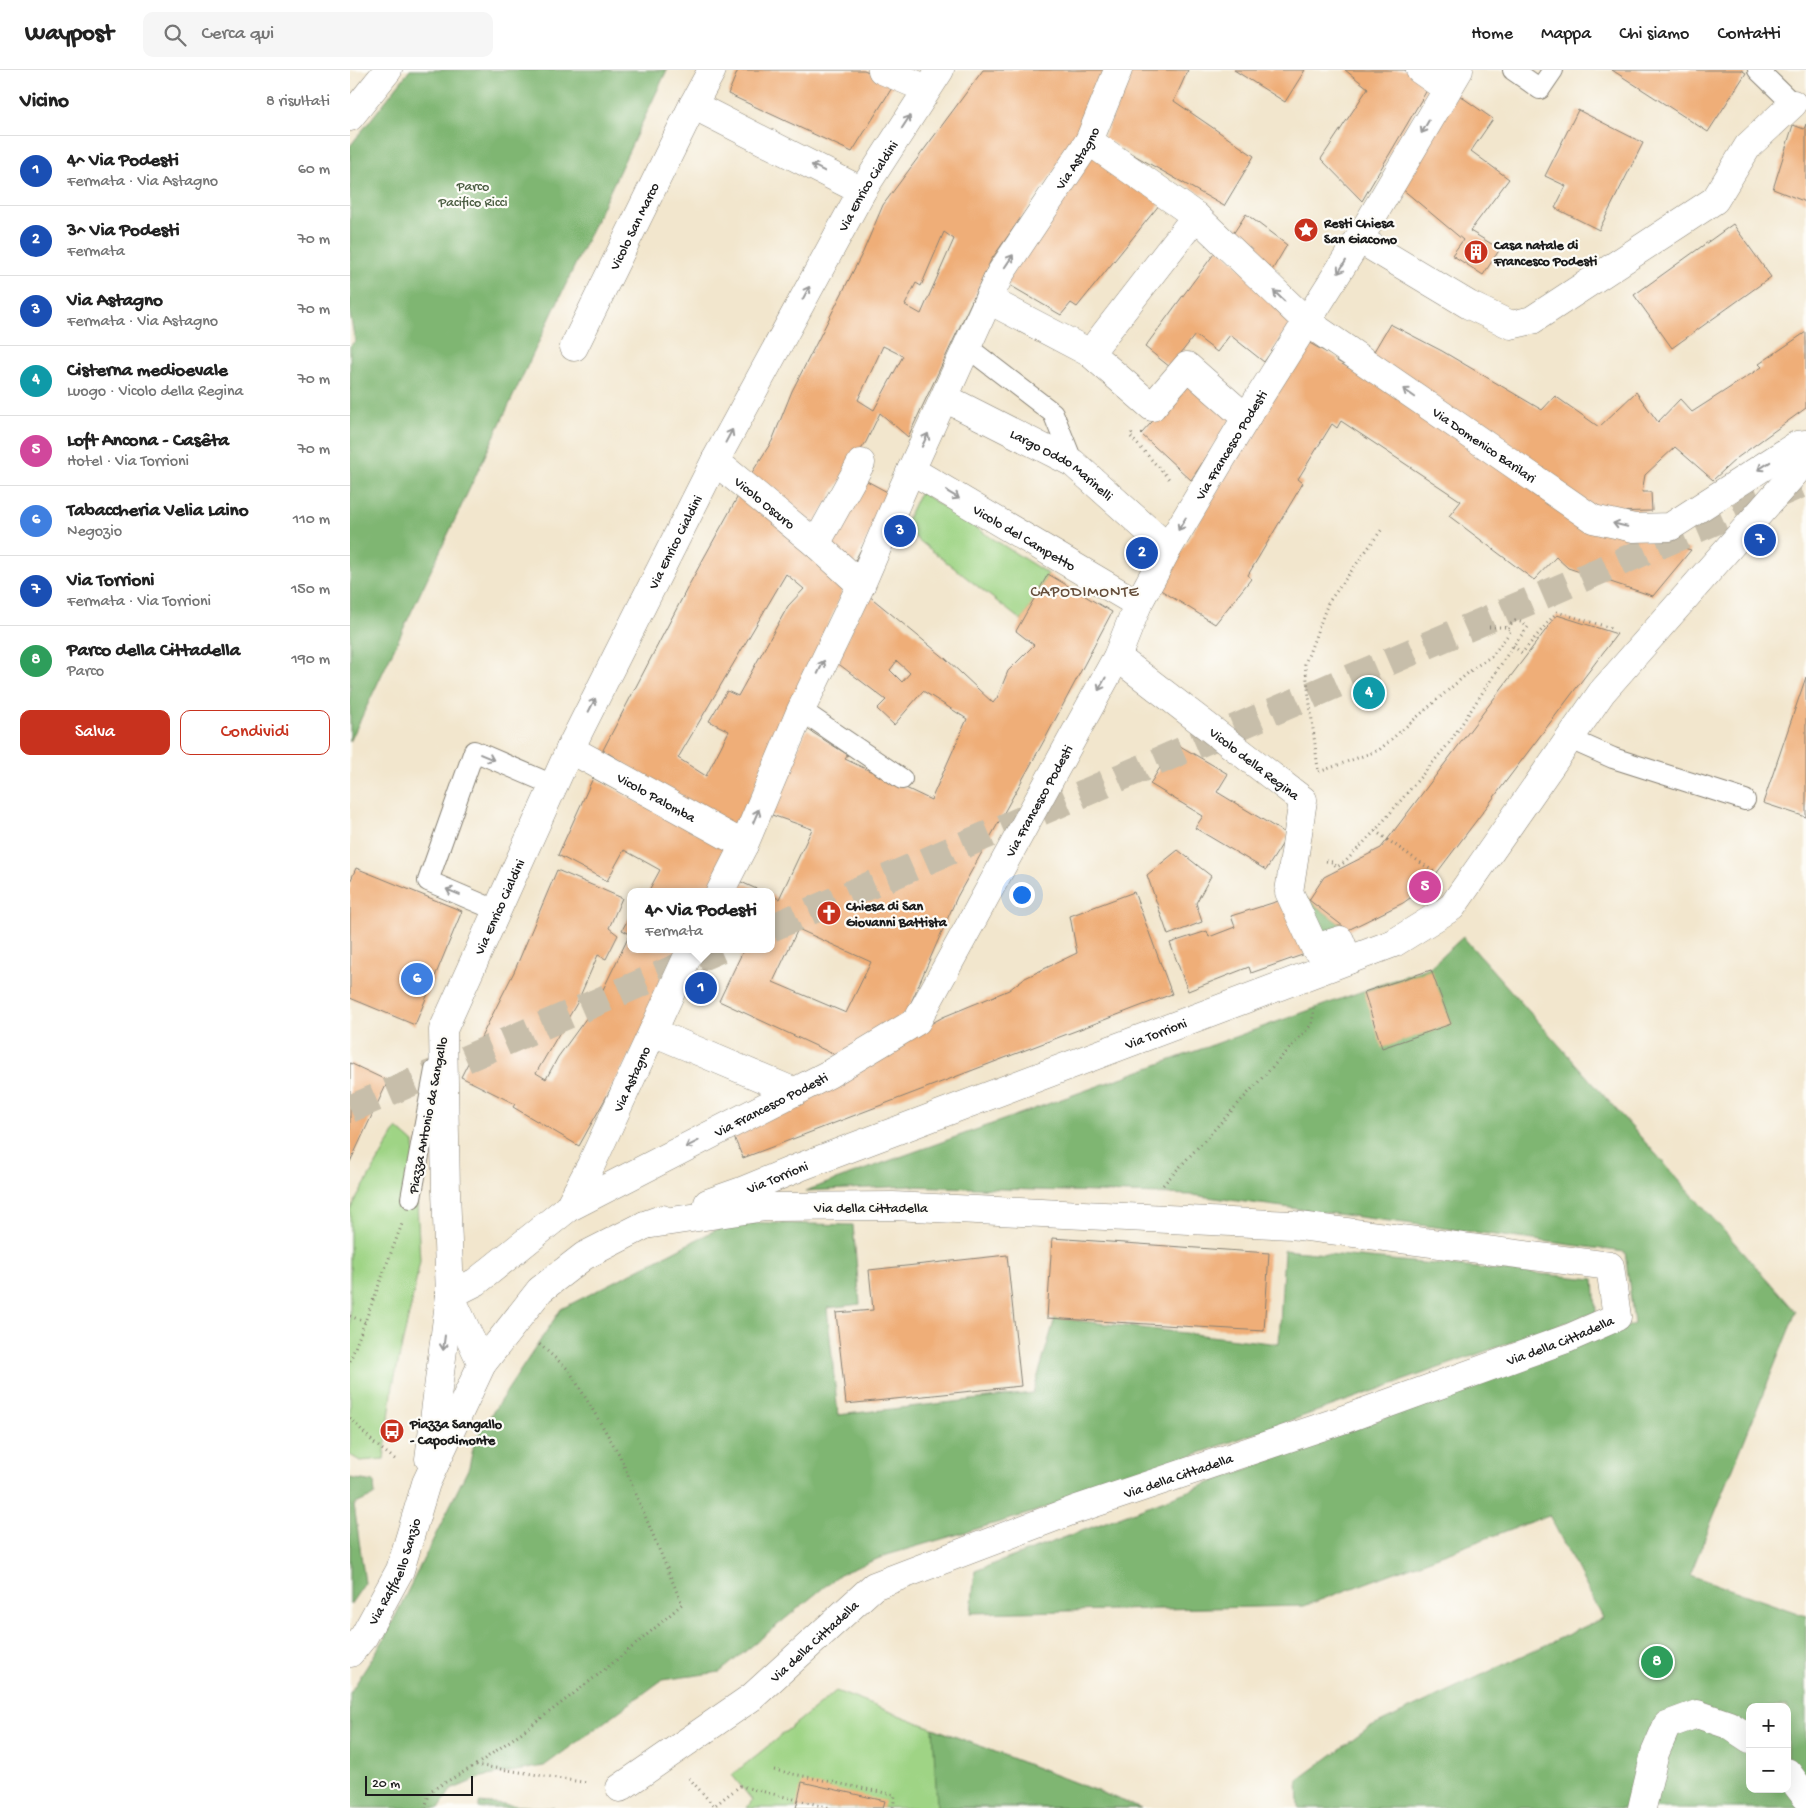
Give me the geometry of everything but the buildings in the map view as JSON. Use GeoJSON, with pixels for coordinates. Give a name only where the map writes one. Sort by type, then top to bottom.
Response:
{"type":"FeatureCollection","features":[{"type":"Feature","properties":{"kind":"street"},"geometry":{"type":"LineString","coordinates":[[350,117],[388,70]]}},
{"type":"Feature","properties":{"kind":"street","name":"Vicolo San Marco"},"geometry":{"type":"LineString","coordinates":[[574,347],[712,70]]}},
{"type":"Feature","properties":{"kind":"street"},"geometry":{"type":"LineString","coordinates":[[882,70],[933,80]]}},
{"type":"Feature","properties":{"kind":"street","name":"Via Astagno"},"geometry":{"type":"LineString","coordinates":[[722,888],[744,845],[801,710],[861,585],[1000,274],[1089,142],[1118,70]]}},
{"type":"Feature","properties":{"kind":"street"},"geometry":{"type":"LineString","coordinates":[[1420,70],[1453,80]]}},
{"type":"Feature","properties":{"kind":"street","name":"Via Enrico Cialdini"},"geometry":{"type":"LineString","coordinates":[[443,1030],[570,749],[715,461],[862,191],[933,80]]}},
{"type":"Feature","properties":{"kind":"street","name":"Via Francesco Podesti"},"geometry":{"type":"LineString","coordinates":[[568,1208],[830,1074],[917,1020],[1117,657],[1138,604],[1168,548],[1246,418],[1359,239],[1453,80]]}},
{"type":"Feature","properties":{"kind":"street"},"geometry":{"type":"LineString","coordinates":[[1359,239],[1469,305],[1511,325],[1532,320],[1715,200],[1748,146],[1793,104]]}},
{"type":"Feature","properties":{"kind":"street"},"geometry":{"type":"LineString","coordinates":[[693,105],[862,191]]}},
{"type":"Feature","properties":{"kind":"street","name":"Via Domenico Barilari"},"geometry":{"type":"LineString","coordinates":[[1089,142],[1196,216],[1307,322],[1593,519],[1634,528],[1670,527],[1797,445],[1806,444]]}},
{"type":"Feature","properties":{"kind":"street"},"geometry":{"type":"LineString","coordinates":[[1090,353],[1196,216]]}},
{"type":"Feature","properties":{"kind":"street"},"geometry":{"type":"LineString","coordinates":[[989,300],[1090,353],[1152,407],[1187,366],[1246,418]]}},
{"type":"Feature","properties":{"kind":"street","name":"Largo Oddo Marinelli"},"geometry":{"type":"LineString","coordinates":[[945,398],[1073,463],[1168,548]]}},
{"type":"Feature","properties":{"kind":"street","name":"Via Torrioni"},"geometry":{"type":"LineString","coordinates":[[426,1483],[482,1364],[540,1290],[584,1256],[645,1225],[742,1191],[800,1167],[1394,943],[1452,907],[1602,692],[1806,460]]}},
{"type":"Feature","properties":{"kind":"street","name":"Vicolo Oscuro"},"geometry":{"type":"LineString","coordinates":[[715,461],[816,544],[861,585]]}},
{"type":"Feature","properties":{"kind":"street"},"geometry":{"type":"LineString","coordinates":[[816,544],[861,463]]}},
{"type":"Feature","properties":{"kind":"street","name":"Vicolo del Campetto"},"geometry":{"type":"LineString","coordinates":[[911,470],[1138,604]]}},
{"type":"Feature","properties":{"kind":"street","name":"Vicolo della Regina"},"geometry":{"type":"LineString","coordinates":[[1117,657],[1303,800],[1289,892],[1315,948],[1340,940],[1348,960]]}},
{"type":"Feature","properties":{"kind":"street","name":"Vicolo Palomba"},"geometry":{"type":"LineString","coordinates":[[570,749],[744,845]]}},
{"type":"Feature","properties":{"kind":"street","name":"Via Astagno"},"geometry":{"type":"LineString","coordinates":[[568,1208],[591,1165],[690,953]]}},
{"type":"Feature","properties":{"kind":"street","name":"Piazza Antonio da Sangallo"},"geometry":{"type":"LineString","coordinates":[[426,1483],[450,1295],[443,1030]]}},
{"type":"Feature","properties":{"kind":"street"},"geometry":{"type":"LineString","coordinates":[[653,1032],[795,1092]]}},
{"type":"Feature","properties":{"kind":"street","name":"Via della Cittadella"},"geometry":{"type":"LineString","coordinates":[[620,1788],[752,1697],[874,1586],[1074,1510],[1342,1420],[1569,1338],[1617,1317],[1610,1266],[1292,1225],[893,1206],[765,1207],[645,1225]]}},
{"type":"Feature","properties":{"kind":"street"},"geometry":{"type":"LineString","coordinates":[[450,1295],[476,1282],[568,1208]]}},
{"type":"Feature","properties":{"kind":"street","name":"Piazza Antonio da Sangallo"},"geometry":{"type":"LineString","coordinates":[[450,1295],[482,1364]]}},
{"type":"Feature","properties":{"kind":"street","name":"Via Raffaello Sanzio"},"geometry":{"type":"LineString","coordinates":[[350,1653],[364,1636],[400,1570],[426,1483]]}},
{"type":"Feature","properties":{"kind":"street"},"geometry":{"type":"LineString","coordinates":[[1642,1808],[1655,1753],[1667,1725],[1697,1714],[1729,1725],[1746,1737]]}},
{"type":"Feature","properties":{"kind":"street"},"geometry":{"type":"LineString","coordinates":[[1791,1777],[1806,1797]]}},
{"type":"Feature","properties":{"kind":"lane"},"geometry":{"type":"LineString","coordinates":[[1513,70],[1540,89],[1553,70]]}},
{"type":"Feature","properties":{"kind":"lane"},"geometry":{"type":"LineString","coordinates":[[1758,70],[1793,104]]}},
{"type":"Feature","properties":{"kind":"lane"},"geometry":{"type":"LineString","coordinates":[[967,348],[1053,413],[1073,463]]}},
{"type":"Feature","properties":{"kind":"lane"},"geometry":{"type":"LineString","coordinates":[[801,710],[902,779]]}},
{"type":"Feature","properties":{"kind":"lane"},"geometry":{"type":"LineString","coordinates":[[1570,739],[1613,758],[1745,800]]}},
{"type":"Feature","properties":{"kind":"lane"},"geometry":{"type":"LineString","coordinates":[[498,911],[428,881],[474,751],[553,785]]}},
{"type":"Feature","properties":{"kind":"lane","name":"Piazza Antonio da Sangallo"},"geometry":{"type":"LineString","coordinates":[[411,1198],[443,1030]]}},
{"type":"Feature","properties":{"kind":"path"},"geometry":{"type":"LineString","coordinates":[[1152,407],[1130,436],[1174,485],[1198,498]]}},
{"type":"Feature","properties":{"kind":"path"},"geometry":{"type":"LineString","coordinates":[[1382,530],[1328,603],[1305,664],[1318,773],[1379,750],[1475,667],[1492,656],[1511,631],[1507,626]]}},
{"type":"Feature","properties":{"kind":"path"},"geometry":{"type":"LineString","coordinates":[[1513,646],[1522,653],[1557,612],[1649,639]]}},
{"type":"Feature","properties":{"kind":"path"},"geometry":{"type":"LineString","coordinates":[[1332,862],[1337,867],[1345,862],[1376,831],[1462,726],[1513,646],[1528,626],[1515,620],[1507,626],[1490,627]]}},
{"type":"Feature","properties":{"kind":"path"},"geometry":{"type":"LineString","coordinates":[[1376,831],[1462,892]]}},
{"type":"Feature","properties":{"kind":"path"},"geometry":{"type":"LineString","coordinates":[[1134,1218],[1312,1024],[1320,970]]}},
{"type":"Feature","properties":{"kind":"path","name":"Piazza Antonio da Sangallo"},"geometry":{"type":"LineString","coordinates":[[350,1361],[411,1198]]}},
{"type":"Feature","properties":{"kind":"path"},"geometry":{"type":"LineString","coordinates":[[350,1316],[365,1322]]}},
{"type":"Feature","properties":{"kind":"path"},"geometry":{"type":"LineString","coordinates":[[425,1808],[430,1791],[476,1765],[587,1685],[647,1636],[682,1604],[619,1454],[574,1378],[569,1370],[514,1323]]}},
{"type":"Feature","properties":{"kind":"path"},"geometry":{"type":"LineString","coordinates":[[350,1418],[375,1444],[426,1483]]}},
{"type":"Feature","properties":{"kind":"path"},"geometry":{"type":"LineString","coordinates":[[476,1765],[620,1788]]}},
{"type":"Feature","properties":{"kind":"path"},"geometry":{"type":"LineString","coordinates":[[774,1770],[895,1795],[892,1808]]}},
{"type":"Feature","properties":{"kind":"path"},"geometry":{"type":"LineString","coordinates":[[690,1780],[714,1806],[740,1786],[831,1808]]}},
{"type":"Feature","properties":{"kind":"green space","name":"Parco Pacifico Ricci"},"geometry":{"type":"Polygon","coordinates":[[[410,70],[667,70],[350,742],[350,346],[355,341],[350,314],[350,146],[410,70]]]}},
{"type":"Feature","properties":{"kind":"green space"},"geometry":{"type":"Polygon","coordinates":[[[920,492],[1048,574],[1022,621],[903,528],[920,492]]]}},
{"type":"Feature","properties":{"kind":"green space"},"geometry":{"type":"Polygon","coordinates":[[[1300,893],[1348,930],[1319,939],[1300,893]]]}},
{"type":"Feature","properties":{"kind":"green space"},"geometry":{"type":"Polygon","coordinates":[[[1463,937],[1796,1312],[1690,1575],[1806,1616],[1806,1808],[1299,1808],[1298,1780],[1369,1728],[1603,1618],[1549,1515],[1304,1606],[971,1613],[975,1571],[1634,1324],[1625,1252],[1192,1195],[910,1186],[805,1191],[1430,967],[1463,937]]]}},
{"type":"Feature","properties":{"kind":"green space"},"geometry":{"type":"Polygon","coordinates":[[[397,1128],[414,1143],[420,1261],[393,1385],[384,1459],[360,1461],[350,1455],[350,1210],[397,1128]]]}},
{"type":"Feature","properties":{"kind":"green space"},"geometry":{"type":"Polygon","coordinates":[[[731,1222],[853,1225],[860,1304],[827,1308],[838,1415],[1033,1393],[1055,1318],[1279,1344],[1284,1250],[1594,1279],[1596,1312],[1031,1513],[887,1555],[840,1574],[720,1672],[662,1680],[544,1766],[482,1777],[451,1790],[439,1808],[350,1808],[350,1693],[383,1641],[469,1467],[475,1439],[561,1309],[731,1222]]]}},
{"type":"Feature","properties":{"kind":"green space"},"geometry":{"type":"Polygon","coordinates":[[[350,1478],[374,1482],[375,1495],[354,1505],[365,1583],[350,1605],[350,1478]]]}},
{"type":"Feature","properties":{"kind":"green space"},"geometry":{"type":"Polygon","coordinates":[[[836,1691],[1141,1808],[747,1808],[752,1800],[732,1775],[836,1691]]]}},
{"type":"Feature","properties":{"kind":"green space"},"geometry":{"type":"Polygon","coordinates":[[[933,1728],[1141,1808],[937,1807],[933,1728]]]}},
{"type":"Feature","properties":{"kind":"green space"},"geometry":{"type":"Polygon","coordinates":[[[479,1803],[554,1808],[479,1808],[479,1803]]]}},
{"type":"Feature","properties":{"kind":"tunnel"},"geometry":{"type":"LineString","coordinates":[[775,926],[1806,482]]}},
{"type":"Feature","properties":{"kind":"tunnel"},"geometry":{"type":"LineString","coordinates":[[350,1109],[711,953]]}},
{"type":"Feature","properties":{"kind":"place","name":"Resti Chiesa San Giacomo"},"geometry":{"type":"Point","coordinates":[1306,230]}},
{"type":"Feature","properties":{"kind":"place","name":"Casa natale di Francesco Podesti"},"geometry":{"type":"Point","coordinates":[1476,252]}},
{"type":"Feature","properties":{"kind":"place","name":"Via Astagno"},"geometry":{"type":"Point","coordinates":[900,531]}},
{"type":"Feature","properties":{"kind":"place","name":"Via Torrioni"},"geometry":{"type":"Point","coordinates":[1760,540]}},
{"type":"Feature","properties":{"kind":"place","name":"3^ Via Podesti"},"geometry":{"type":"Point","coordinates":[1142,553]}},
{"type":"Feature","properties":{"kind":"place","name":"Cisterna medioevale"},"geometry":{"type":"Point","coordinates":[1369,693]}},
{"type":"Feature","properties":{"kind":"place","name":"Loft Ancona - Casêta"},"geometry":{"type":"Point","coordinates":[1425,887]}},
{"type":"Feature","properties":{"kind":"place","name":"Chiesa di San Giovanni Battista"},"geometry":{"type":"Point","coordinates":[829,913]}},
{"type":"Feature","properties":{"kind":"place","name":"Tabaccheria Velia Laino"},"geometry":{"type":"Point","coordinates":[417,979]}},
{"type":"Feature","properties":{"kind":"place","name":"4^ Via Podesti"},"geometry":{"type":"Point","coordinates":[701,988]}},
{"type":"Feature","properties":{"kind":"place","name":"Piazza Sangallo - Capodimonte"},"geometry":{"type":"Point","coordinates":[392,1431]}},
{"type":"Feature","properties":{"kind":"place","name":"Parco della Cittadella"},"geometry":{"type":"Point","coordinates":[1657,1662]}},
{"type":"Feature","properties":{"kind":"district","name":"CAPODIMONTE"},"geometry":{"type":"Point","coordinates":[1085,590]}}]}
